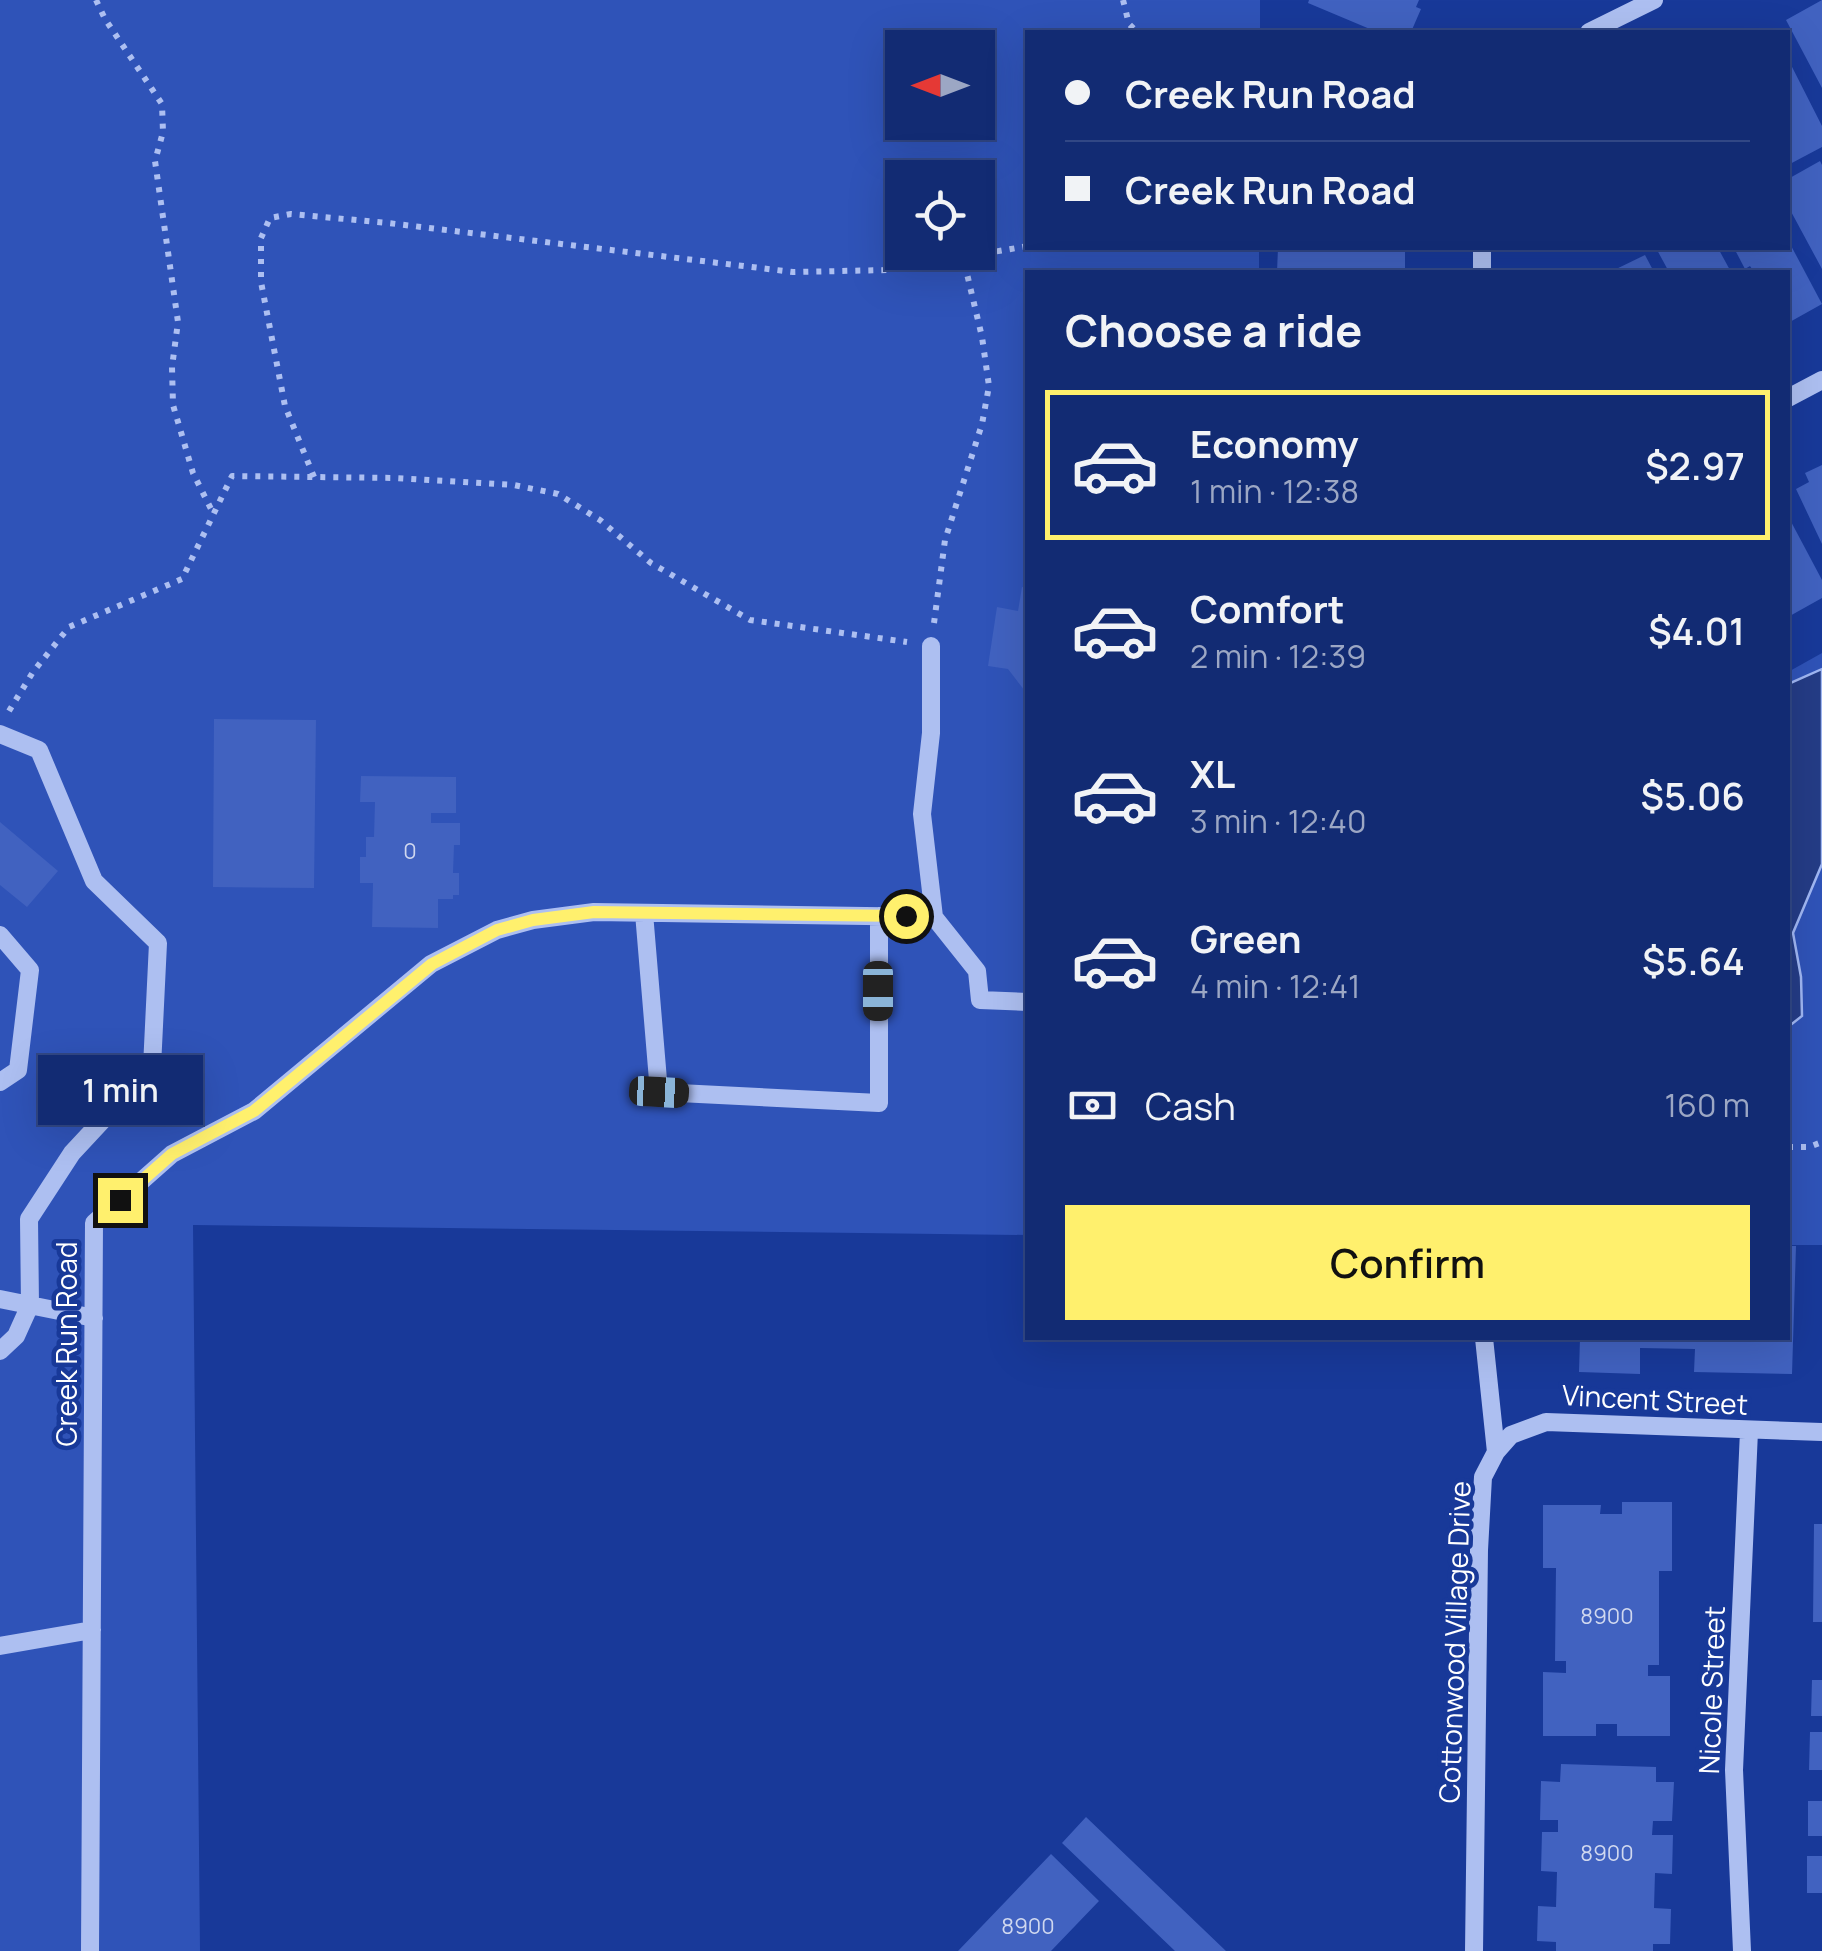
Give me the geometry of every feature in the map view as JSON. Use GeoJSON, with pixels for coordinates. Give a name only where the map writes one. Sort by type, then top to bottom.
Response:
{"type":"FeatureCollection","features":[{"type":"Feature","properties":{"kind":"street"},"geometry":{"type":"LineString","coordinates":[[1593,30],[1654,0]]}},
{"type":"Feature","properties":{"kind":"street"},"geometry":{"type":"LineString","coordinates":[[1790,397],[1822,380]]}},
{"type":"Feature","properties":{"kind":"street"},"geometry":{"type":"LineString","coordinates":[[931,646],[931,734],[922,814],[934,917],[977,971],[980,1000],[1025,1002]]}},
{"type":"Feature","properties":{"kind":"street"},"geometry":{"type":"LineString","coordinates":[[0,734],[39,750],[94,882],[158,943],[152,1067],[72,1153],[29,1220],[30,1305],[16,1336],[0,1351]]}},
{"type":"Feature","properties":{"kind":"street"},"geometry":{"type":"LineString","coordinates":[[644,912],[659,1092],[878,1103],[878,916]]}},
{"type":"Feature","properties":{"kind":"street","name":"Creek Run Road"},"geometry":{"type":"LineString","coordinates":[[90,1951],[94,1223],[172,1154],[254,1111],[414,977],[464,945],[533,920],[570,914],[934,917]]}},
{"type":"Feature","properties":{"kind":"street"},"geometry":{"type":"LineString","coordinates":[[0,935],[30,970],[18,1070],[0,1082]]}},
{"type":"Feature","properties":{"kind":"street"},"geometry":{"type":"LineString","coordinates":[[0,1299],[94,1318]]}},
{"type":"Feature","properties":{"kind":"street","name":"Cottonwood Village Drive"},"geometry":{"type":"LineString","coordinates":[[1474,1951],[1478,1550],[1483,1477],[1496,1452],[1484,1340]]}},
{"type":"Feature","properties":{"kind":"street","name":"Vincent Street"},"geometry":{"type":"LineString","coordinates":[[1496,1452],[1511,1435],[1546,1422],[1822,1432]]}},
{"type":"Feature","properties":{"kind":"street","name":"Nicole Street"},"geometry":{"type":"LineString","coordinates":[[1742,1951],[1734,1770],[1748,1431]]}},
{"type":"Feature","properties":{"kind":"street"},"geometry":{"type":"LineString","coordinates":[[0,1646],[92,1630]]}},
{"type":"Feature","properties":{"kind":"path"},"geometry":{"type":"LineString","coordinates":[[96,0],[162,104],[163,132],[155,161],[178,322],[172,367],[173,405],[193,473],[214,514]]}},
{"type":"Feature","properties":{"kind":"path"},"geometry":{"type":"LineString","coordinates":[[1124,0],[1129,24],[1135,30]]}},
{"type":"Feature","properties":{"kind":"path"},"geometry":{"type":"LineString","coordinates":[[314,477],[285,406],[261,282],[261,238],[270,218],[291,214],[369,222],[793,272],[890,270]]}},
{"type":"Feature","properties":{"kind":"path"},"geometry":{"type":"LineString","coordinates":[[995,252],[1025,247]]}},
{"type":"Feature","properties":{"kind":"path"},"geometry":{"type":"LineString","coordinates":[[0,725],[33,672],[69,627],[182,579],[232,476],[514,485],[558,494],[600,520],[651,563],[750,620],[931,646],[945,540],[982,424],[988,386],[982,337],[966,270]]}},
{"type":"Feature","properties":{"kind":"path"},"geometry":{"type":"LineString","coordinates":[[1790,1147],[1809,1148],[1822,1142]]}},
{"type":"Feature","properties":{"kind":"shaded area"},"geometry":{"type":"Polygon","coordinates":[[[0,0],[1260,0],[1260,30],[1025,30],[1025,250],[1259,250],[1259,270],[1025,270],[1025,1235],[193,1225],[200,1951],[0,1951],[0,0]]]}},
{"type":"Feature","properties":{"kind":"shaded area"},"geometry":{"type":"Polygon","coordinates":[[[1822,653],[1822,1245],[1790,1245],[1790,671],[1822,653]]]}},
{"type":"Feature","properties":{"kind":"shaded area"},"geometry":{"type":"Polygon","coordinates":[[[1822,669],[1822,864],[1793,933],[1801,977],[1802,1016],[1790,1025],[1790,683],[1822,669]]]}},
{"type":"Feature","properties":{"kind":"building"},"geometry":{"type":"Polygon","coordinates":[[[1419,0],[1416,7],[1421,9],[1412,30],[1372,30],[1308,3],[1419,0]]]}},
{"type":"Feature","properties":{"kind":"building"},"geometry":{"type":"Polygon","coordinates":[[[1822,0],[1822,88],[1786,20],[1822,0]]]}},
{"type":"Feature","properties":{"kind":"building"},"geometry":{"type":"Polygon","coordinates":[[[1790,63],[1822,126],[1822,147],[1790,164],[1790,63]]]}},
{"type":"Feature","properties":{"kind":"building"},"geometry":{"type":"Polygon","coordinates":[[[1820,161],[1822,165],[1822,269],[1790,210],[1790,178],[1820,161]]]}},
{"type":"Feature","properties":{"kind":"building"},"geometry":{"type":"Polygon","coordinates":[[[1790,244],[1822,304],[1790,322],[1790,270],[1753,270],[1750,266],[1745,269],[1735,250],[1790,250],[1790,244]]]}},
{"type":"Feature","properties":{"kind":"building"},"geometry":{"type":"Polygon","coordinates":[[[1278,250],[1405,250],[1405,270],[1277,270],[1278,250]]]}},
{"type":"Feature","properties":{"kind":"building"},"geometry":{"type":"Polygon","coordinates":[[[1657,250],[1719,250],[1730,270],[1668,270],[1657,250]]]}},
{"type":"Feature","properties":{"kind":"building"},"geometry":{"type":"Polygon","coordinates":[[[1645,255],[1653,270],[1614,270],[1645,255]]]}},
{"type":"Feature","properties":{"kind":"building"},"geometry":{"type":"Polygon","coordinates":[[[1822,465],[1822,544],[1796,489],[1809,482],[1805,473],[1822,465]]]}},
{"type":"Feature","properties":{"kind":"building"},"geometry":{"type":"Polygon","coordinates":[[[1790,520],[1822,580],[1822,598],[1790,616],[1790,520]]]}},
{"type":"Feature","properties":{"kind":"building"},"geometry":{"type":"Polygon","coordinates":[[[1022,587],[1025,588],[1025,691],[1008,669],[988,666],[997,607],[1018,611],[1022,587]]]}},
{"type":"Feature","properties":{"kind":"building"},"geometry":{"type":"Polygon","coordinates":[[[214,719],[316,720],[314,888],[213,887],[214,719]]]}},
{"type":"Feature","properties":{"kind":"building"},"geometry":{"type":"Polygon","coordinates":[[[361,776],[456,777],[456,813],[431,813],[431,823],[460,823],[460,845],[454,845],[453,873],[459,873],[459,895],[438,899],[438,928],[372,927],[373,883],[360,883],[360,857],[366,857],[366,837],[374,837],[375,802],[360,802],[361,776]]]}},
{"type":"Feature","properties":{"kind":"building"},"geometry":{"type":"Polygon","coordinates":[[[0,822],[58,871],[27,907],[0,885],[0,822]]]}},
{"type":"Feature","properties":{"kind":"building"},"geometry":{"type":"Polygon","coordinates":[[[1790,1246],[1796,1246],[1792,1374],[1694,1372],[1695,1349],[1640,1348],[1640,1374],[1579,1372],[1580,1340],[1790,1340],[1790,1246]]]}},
{"type":"Feature","properties":{"kind":"building"},"geometry":{"type":"Polygon","coordinates":[[[1622,1502],[1672,1502],[1672,1571],[1659,1571],[1659,1665],[1648,1665],[1648,1676],[1670,1676],[1670,1736],[1617,1736],[1617,1724],[1596,1724],[1596,1736],[1543,1736],[1543,1672],[1566,1673],[1566,1661],[1555,1661],[1556,1568],[1543,1568],[1543,1505],[1601,1505],[1600,1514],[1622,1514],[1622,1502]]]}},
{"type":"Feature","properties":{"kind":"building"},"geometry":{"type":"Polygon","coordinates":[[[1814,1524],[1822,1524],[1822,1622],[1813,1622],[1814,1524]]]}},
{"type":"Feature","properties":{"kind":"building"},"geometry":{"type":"Polygon","coordinates":[[[1812,1680],[1822,1680],[1822,1716],[1811,1716],[1812,1680]]]}},
{"type":"Feature","properties":{"kind":"building"},"geometry":{"type":"Polygon","coordinates":[[[1810,1732],[1822,1732],[1822,1770],[1809,1770],[1810,1732]]]}},
{"type":"Feature","properties":{"kind":"building"},"geometry":{"type":"Polygon","coordinates":[[[1561,1764],[1656,1767],[1656,1782],[1674,1782],[1672,1821],[1653,1821],[1652,1835],[1673,1835],[1672,1874],[1655,1873],[1654,1908],[1671,1909],[1670,1944],[1653,1944],[1653,1951],[1556,1951],[1556,1942],[1537,1941],[1538,1906],[1556,1907],[1557,1872],[1541,1871],[1542,1832],[1558,1832],[1558,1820],[1540,1820],[1541,1781],[1560,1782],[1561,1764]]]}},
{"type":"Feature","properties":{"kind":"building"},"geometry":{"type":"Polygon","coordinates":[[[1808,1801],[1822,1801],[1822,1836],[1808,1836],[1808,1801]]]}},
{"type":"Feature","properties":{"kind":"building"},"geometry":{"type":"Polygon","coordinates":[[[1086,1817],[1226,1951],[1175,1951],[1062,1843],[1086,1817]]]}},
{"type":"Feature","properties":{"kind":"building"},"geometry":{"type":"Polygon","coordinates":[[[1051,1854],[1099,1901],[1051,1951],[958,1951],[1051,1854]]]}},
{"type":"Feature","properties":{"kind":"building"},"geometry":{"type":"Polygon","coordinates":[[[1807,1856],[1822,1856],[1822,1893],[1807,1893],[1807,1856]]]}},
{"type":"Feature","properties":{"kind":"route"},"geometry":{"type":"LineString","coordinates":[[120,1200],[172,1154],[254,1111],[432,964],[497,930],[533,920],[594,912],[906,916]]}}]}
